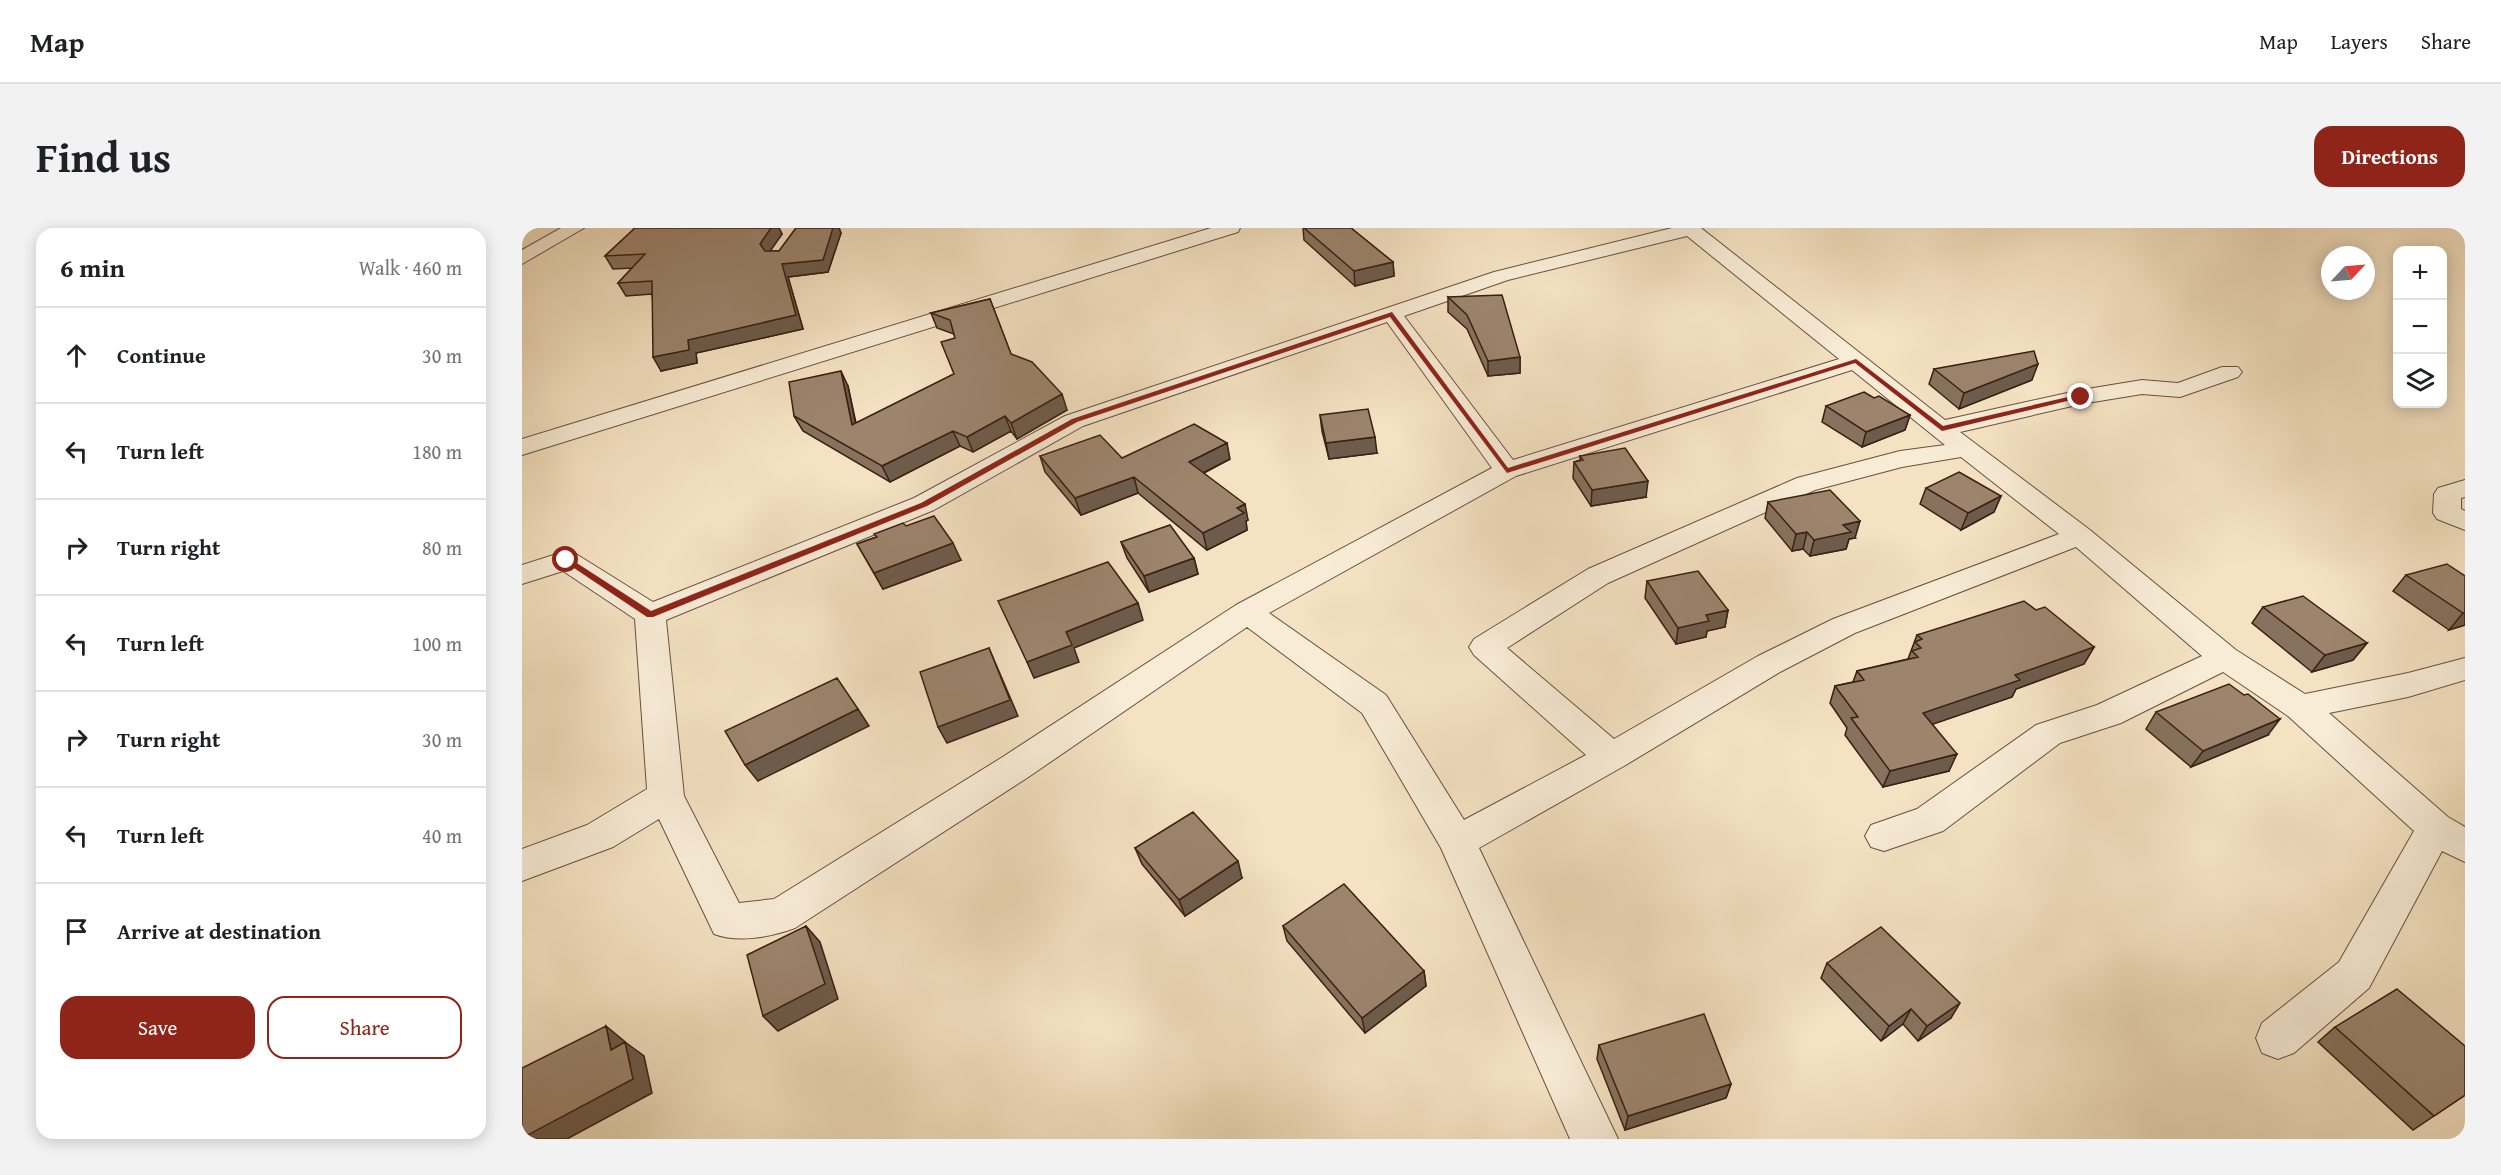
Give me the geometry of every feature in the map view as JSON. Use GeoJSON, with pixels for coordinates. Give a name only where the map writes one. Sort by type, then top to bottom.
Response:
{"type":"FeatureCollection","features":[{"type":"Feature","properties":{"kind":"street"},"geometry":{"type":"LineString","coordinates":[[522,258],[575,228]]}},
{"type":"Feature","properties":{"kind":"street"},"geometry":{"type":"LineString","coordinates":[[522,447],[1231,228]]}},
{"type":"Feature","properties":{"kind":"street"},"geometry":{"type":"LineString","coordinates":[[650,615],[924,504],[1074,421],[1501,276],[1690,229],[1942,428],[1965,449],[2080,536],[2225,658],[2300,707],[2450,837],[2354,975],[2278,1038]]}},
{"type":"Feature","properties":{"kind":"street"},"geometry":{"type":"LineString","coordinates":[[1392,314],[1507,471]]}},
{"type":"Feature","properties":{"kind":"street"},"geometry":{"type":"LineString","coordinates":[[650,615],[666,796],[728,922],[781,916],[1005,774],[1247,612],[1507,471],[1856,361]]}},
{"type":"Feature","properties":{"kind":"street"},"geometry":{"type":"LineString","coordinates":[[1942,428],[2091,395],[2142,387],[2180,390],[2229,372]]}},
{"type":"Feature","properties":{"kind":"street"},"geometry":{"type":"LineString","coordinates":[[1612,757],[1485,647],[1598,576],[1797,488],[1845,472],[1900,459],[1965,449]]}},
{"type":"Feature","properties":{"kind":"street"},"geometry":{"type":"LineString","coordinates":[[2465,488],[2448,494],[2447,513],[2465,522]]}},
{"type":"Feature","properties":{"kind":"street"},"geometry":{"type":"LineString","coordinates":[[1457,842],[1612,757],[1769,664],[1844,626],[2080,536]]}},
{"type":"Feature","properties":{"kind":"street"},"geometry":{"type":"LineString","coordinates":[[522,575],[566,560],[650,615]]}},
{"type":"Feature","properties":{"kind":"street"},"geometry":{"type":"LineString","coordinates":[[1247,612],[1374,704],[1457,842],[1594,1139]]}},
{"type":"Feature","properties":{"kind":"street"},"geometry":{"type":"LineString","coordinates":[[1884,836],[1930,820],[2048,734],[2109,714],[2225,658]]}},
{"type":"Feature","properties":{"kind":"street"},"geometry":{"type":"LineString","coordinates":[[2300,707],[2408,685],[2465,669]]}},
{"type":"Feature","properties":{"kind":"street"},"geometry":{"type":"LineString","coordinates":[[522,865],[600,836],[666,796]]}},
{"type":"Feature","properties":{"kind":"building"},"geometry":{"type":"Polygon","coordinates":[[[635,228],[771,228],[760,244],[765,251],[779,251],[796,228],[833,228],[823,260],[782,264],[796,315],[688,340],[689,350],[653,357],[652,281],[618,283],[645,254],[605,256],[635,228]]]}},
{"type":"Feature","properties":{"kind":"building"},"geometry":{"type":"Polygon","coordinates":[[[1304,228],[1351,228],[1393,262],[1354,271],[1304,228]]]}},
{"type":"Feature","properties":{"kind":"building"},"geometry":{"type":"Polygon","coordinates":[[[1502,295],[1520,357],[1488,361],[1467,315],[1448,297],[1502,295]]]}},
{"type":"Feature","properties":{"kind":"building"},"geometry":{"type":"Polygon","coordinates":[[[990,299],[1011,354],[1032,362],[1062,394],[1011,423],[1005,416],[967,437],[953,431],[882,466],[794,416],[789,382],[841,371],[852,425],[954,374],[941,342],[955,338],[950,320],[931,313],[990,299]]]}},
{"type":"Feature","properties":{"kind":"building"},"geometry":{"type":"Polygon","coordinates":[[[2034,351],[2038,364],[1964,393],[1934,369],[2034,351]]]}},
{"type":"Feature","properties":{"kind":"building"},"geometry":{"type":"Polygon","coordinates":[[[1864,392],[1874,398],[1879,396],[1910,415],[1866,432],[1826,406],[1864,392]]]}},
{"type":"Feature","properties":{"kind":"building"},"geometry":{"type":"Polygon","coordinates":[[[1368,409],[1375,437],[1326,443],[1320,415],[1368,409]]]}},
{"type":"Feature","properties":{"kind":"building"},"geometry":{"type":"Polygon","coordinates":[[[1194,424],[1227,443],[1189,462],[1245,504],[1237,508],[1244,513],[1203,533],[1134,477],[1075,498],[1040,456],[1100,435],[1122,458],[1194,424]]]}},
{"type":"Feature","properties":{"kind":"building"},"geometry":{"type":"Polygon","coordinates":[[[1625,448],[1648,481],[1592,490],[1574,462],[1583,460],[1580,456],[1625,448]]]}},
{"type":"Feature","properties":{"kind":"building"},"geometry":{"type":"Polygon","coordinates":[[[1959,472],[2001,496],[1968,513],[1926,488],[1959,472]]]}},
{"type":"Feature","properties":{"kind":"building"},"geometry":{"type":"Polygon","coordinates":[[[1830,490],[1860,521],[1843,525],[1851,532],[1814,540],[1807,532],[1796,534],[1768,502],[1830,490]]]}},
{"type":"Feature","properties":{"kind":"building"},"geometry":{"type":"Polygon","coordinates":[[[934,516],[953,543],[874,573],[857,544],[877,537],[874,534],[903,523],[906,526],[934,516]]]}},
{"type":"Feature","properties":{"kind":"building"},"geometry":{"type":"Polygon","coordinates":[[[1170,525],[1194,558],[1144,576],[1121,542],[1170,525]]]}},
{"type":"Feature","properties":{"kind":"building"},"geometry":{"type":"Polygon","coordinates":[[[1108,562],[1138,603],[1066,632],[1072,645],[1027,662],[998,601],[1108,562]]]}},
{"type":"Feature","properties":{"kind":"building"},"geometry":{"type":"Polygon","coordinates":[[[2447,564],[2465,576],[2465,613],[2406,575],[2447,564]]]}},
{"type":"Feature","properties":{"kind":"building"},"geometry":{"type":"Polygon","coordinates":[[[1698,571],[1728,610],[1706,615],[1709,621],[1678,628],[1647,581],[1698,571]]]}},
{"type":"Feature","properties":{"kind":"building"},"geometry":{"type":"Polygon","coordinates":[[[2303,596],[2367,643],[2325,655],[2263,607],[2303,596]]]}},
{"type":"Feature","properties":{"kind":"building"},"geometry":{"type":"Polygon","coordinates":[[[2024,601],[2036,610],[2045,607],[2094,647],[2015,675],[2020,680],[1923,713],[1957,754],[1890,771],[1851,718],[1858,717],[1835,686],[1864,680],[1857,671],[1918,657],[1912,651],[1921,648],[1915,642],[1922,639],[1917,635],[2024,601]]]}},
{"type":"Feature","properties":{"kind":"building"},"geometry":{"type":"Polygon","coordinates":[[[989,648],[1010,700],[938,727],[920,672],[989,648]]]}},
{"type":"Feature","properties":{"kind":"building"},"geometry":{"type":"Polygon","coordinates":[[[837,678],[858,709],[745,765],[725,731],[837,678]]]}},
{"type":"Feature","properties":{"kind":"building"},"geometry":{"type":"Polygon","coordinates":[[[2229,684],[2244,695],[2248,694],[2280,719],[2203,751],[2156,712],[2229,684]]]}},
{"type":"Feature","properties":{"kind":"building"},"geometry":{"type":"Polygon","coordinates":[[[1193,812],[1238,861],[1179,900],[1135,848],[1193,812]]]}},
{"type":"Feature","properties":{"kind":"building"},"geometry":{"type":"Polygon","coordinates":[[[1344,884],[1424,971],[1362,1018],[1283,926],[1344,884]]]}},
{"type":"Feature","properties":{"kind":"building"},"geometry":{"type":"Polygon","coordinates":[[[806,926],[825,984],[763,1016],[747,955],[806,926]]]}},
{"type":"Feature","properties":{"kind":"building"},"geometry":{"type":"Polygon","coordinates":[[[1881,927],[1960,1003],[1927,1026],[1911,1009],[1889,1026],[1827,963],[1881,927]]]}},
{"type":"Feature","properties":{"kind":"building"},"geometry":{"type":"Polygon","coordinates":[[[2397,989],[2465,1046],[2465,1095],[2434,1116],[2335,1027],[2397,989]]]}},
{"type":"Feature","properties":{"kind":"building"},"geometry":{"type":"Polygon","coordinates":[[[1704,1014],[1731,1084],[1628,1116],[1599,1045],[1704,1014]]]}},
{"type":"Feature","properties":{"kind":"building"},"geometry":{"type":"Polygon","coordinates":[[[606,1026],[611,1050],[625,1042],[633,1079],[522,1138],[522,1068],[606,1026]]]}},
{"type":"Feature","properties":{"kind":"route"},"geometry":{"type":"LineString","coordinates":[[566,560],[650,615],[924,504],[1074,421],[1392,314],[1507,471],[1856,361],[1942,428],[2081,397]]}}]}
